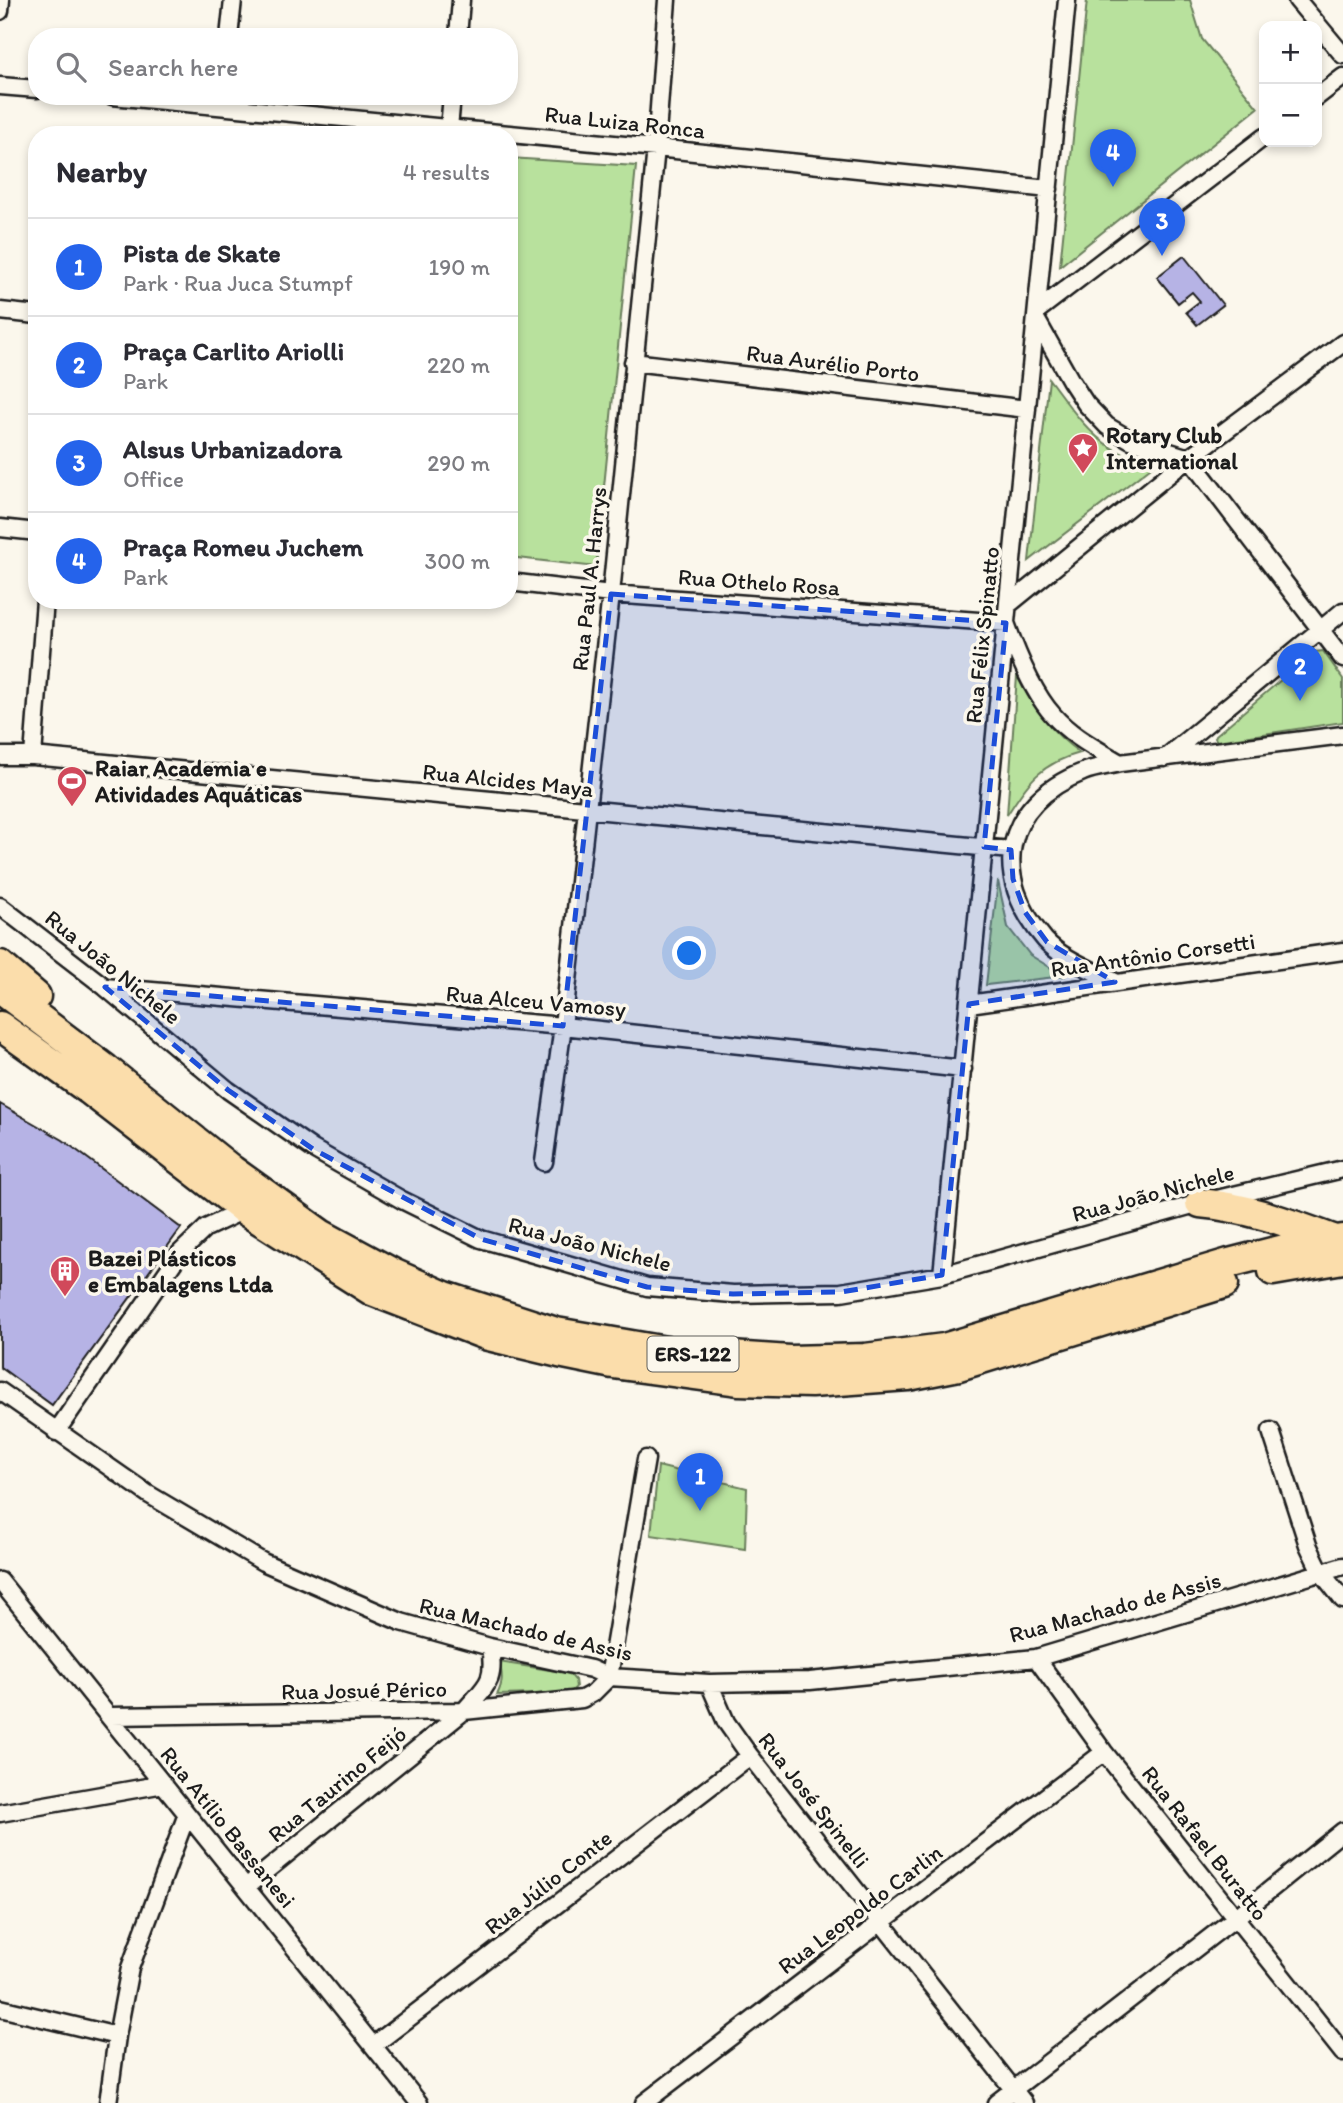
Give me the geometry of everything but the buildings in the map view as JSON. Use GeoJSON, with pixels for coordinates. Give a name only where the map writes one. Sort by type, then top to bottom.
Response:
{"type":"FeatureCollection","features":[{"type":"Feature","properties":{"kind":"highway"},"geometry":{"type":"LineString","coordinates":[[0,965],[49,1007],[97,1080]]}},
{"type":"Feature","properties":{"kind":"highway","name":"ERS-122"},"geometry":{"type":"LineString","coordinates":[[0,989],[97,1080],[244,1210],[372,1291],[488,1336],[613,1364],[738,1381],[811,1383],[908,1376],[959,1366],[1236,1280],[1292,1267],[1340,1246]]}},
{"type":"Feature","properties":{"kind":"highway","name":"ERS-122"},"geometry":{"type":"LineString","coordinates":[[0,1026],[97,1080],[232,1170],[321,1234],[393,1273],[445,1296],[556,1332],[672,1352],[790,1360],[865,1358],[944,1348],[1229,1263],[1340,1246]]}},
{"type":"Feature","properties":{"kind":"highway"},"geometry":{"type":"LineString","coordinates":[[0,1047],[97,1080]]}},
{"type":"Feature","properties":{"kind":"highway"},"geometry":{"type":"LineString","coordinates":[[1200,1203],[1235,1206],[1260,1212],[1340,1246]]}},
{"type":"Feature","properties":{"kind":"street"},"geometry":{"type":"LineString","coordinates":[[0,11],[1,0]]}},
{"type":"Feature","properties":{"kind":"street"},"geometry":{"type":"LineString","coordinates":[[230,28],[233,0]]}},
{"type":"Feature","properties":{"kind":"street"},"geometry":{"type":"LineString","coordinates":[[459,28],[461,0]]}},
{"type":"Feature","properties":{"kind":"street","name":"Rua Paul A. Harrys"},"geometry":{"type":"LineString","coordinates":[[544,1161],[564,1026],[611,594],[656,148],[667,0]]}},
{"type":"Feature","properties":{"kind":"street","name":"Rua Félix Spinatto"},"geometry":{"type":"LineString","coordinates":[[942,1275],[1067,0]]}},
{"type":"Feature","properties":{"kind":"street"},"geometry":{"type":"LineString","coordinates":[[1297,0],[1343,55]]}},
{"type":"Feature","properties":{"kind":"street"},"geometry":{"type":"LineString","coordinates":[[1322,93],[1343,77]]}},
{"type":"Feature","properties":{"kind":"street"},"geometry":{"type":"LineString","coordinates":[[0,86],[28,88]]}},
{"type":"Feature","properties":{"kind":"street","name":"Rua Luiza Ronca"},"geometry":{"type":"LineString","coordinates":[[251,105],[428,126]]}},
{"type":"Feature","properties":{"kind":"street"},"geometry":{"type":"LineString","coordinates":[[449,126],[451,105]]}},
{"type":"Feature","properties":{"kind":"street"},"geometry":{"type":"LineString","coordinates":[[342,126],[343,118]]}},
{"type":"Feature","properties":{"kind":"street","name":"Rua Luiza Ronca"},"geometry":{"type":"LineString","coordinates":[[518,135],[1049,189]]}},
{"type":"Feature","properties":{"kind":"street"},"geometry":{"type":"LineString","coordinates":[[1259,141],[1036,315],[1086,404],[1107,426],[1131,440],[1189,458],[1343,659]]}},
{"type":"Feature","properties":{"kind":"street"},"geometry":{"type":"LineString","coordinates":[[0,311],[28,314]]}},
{"type":"Feature","properties":{"kind":"street"},"geometry":{"type":"LineString","coordinates":[[1008,605],[1189,458],[1343,343]]}},
{"type":"Feature","properties":{"kind":"street","name":"Rua Aurélio Porto"},"geometry":{"type":"LineString","coordinates":[[634,362],[1027,409]]}},
{"type":"Feature","properties":{"kind":"street"},"geometry":{"type":"LineString","coordinates":[[0,528],[28,531]]}},
{"type":"Feature","properties":{"kind":"street","name":"Rua Othelo Rosa"},"geometry":{"type":"LineString","coordinates":[[518,583],[611,594],[1006,623]]}},
{"type":"Feature","properties":{"kind":"street"},"geometry":{"type":"LineString","coordinates":[[33,756],[45,609]]}},
{"type":"Feature","properties":{"kind":"street"},"geometry":{"type":"LineString","coordinates":[[1165,758],[1343,611]]}},
{"type":"Feature","properties":{"kind":"street"},"geometry":{"type":"LineString","coordinates":[[1006,623],[1016,651],[1052,714],[1071,732],[1119,763]]}},
{"type":"Feature","properties":{"kind":"street"},"geometry":{"type":"LineString","coordinates":[[1115,982],[1069,958],[1047,942],[1025,912],[1013,879],[1011,850],[1016,828],[1032,804],[1058,784],[1085,771],[1119,763],[1343,735]]}},
{"type":"Feature","properties":{"kind":"street","name":"Rua Alcides Maya"},"geometry":{"type":"LineString","coordinates":[[0,756],[33,756],[1011,850]]}},
{"type":"Feature","properties":{"kind":"street","name":"Rua João Nichele"},"geometry":{"type":"LineString","coordinates":[[0,906],[104,987],[228,1090],[313,1149],[402,1200],[481,1239],[647,1287],[733,1294],[841,1292],[942,1275],[1200,1203],[1343,1169]]}},
{"type":"Feature","properties":{"kind":"street","name":"Rua Antônio Corsetti"},"geometry":{"type":"LineString","coordinates":[[969,1004],[1343,951]]}},
{"type":"Feature","properties":{"kind":"street","name":"Rua Alceu Vamosy"},"geometry":{"type":"LineString","coordinates":[[104,987],[564,1026],[963,1069]]}},
{"type":"Feature","properties":{"kind":"street"},"geometry":{"type":"LineString","coordinates":[[56,1432],[180,1253],[206,1228],[244,1210]]}},
{"type":"Feature","properties":{"kind":"street","name":"Rua Machado de Assis"},"geometry":{"type":"LineString","coordinates":[[0,1391],[148,1494],[262,1562],[401,1622],[490,1647],[579,1666],[609,1677],[709,1683],[810,1681],[1036,1658],[1343,1566]]}},
{"type":"Feature","properties":{"kind":"street"},"geometry":{"type":"LineString","coordinates":[[1271,1431],[1308,1545],[1321,1572],[1343,1600]]}},
{"type":"Feature","properties":{"kind":"street"},"geometry":{"type":"LineString","coordinates":[[609,1677],[646,1460]]}},
{"type":"Feature","properties":{"kind":"street","name":"Rua Atílio Bassanesi"},"geometry":{"type":"LineString","coordinates":[[0,1581],[419,2103]]}},
{"type":"Feature","properties":{"kind":"street","name":"Rua Taurino Feijó"},"geometry":{"type":"LineString","coordinates":[[246,1887],[464,1711],[491,1679],[493,1666],[490,1647]]}},
{"type":"Feature","properties":{"kind":"street","name":"Rua Rafael Buratto"},"geometry":{"type":"LineString","coordinates":[[1036,1658],[1104,1752],[1343,2053]]}},
{"type":"Feature","properties":{"kind":"street","name":"Rua Josué Périco"},"geometry":{"type":"LineString","coordinates":[[111,1716],[464,1711],[582,1699],[593,1693],[609,1677]]}},
{"type":"Feature","properties":{"kind":"street","name":"Rua José Spinelli"},"geometry":{"type":"LineString","coordinates":[[709,1683],[726,1722],[750,1756],[1024,2103]]}},
{"type":"Feature","properties":{"kind":"street","name":"Rua Leopoldo Carlin"},"geometry":{"type":"LineString","coordinates":[[643,2103],[1104,1752]]}},
{"type":"Feature","properties":{"kind":"street","name":"Rua Júlio Conte"},"geometry":{"type":"LineString","coordinates":[[374,2045],[750,1756]]}},
{"type":"Feature","properties":{"kind":"street"},"geometry":{"type":"LineString","coordinates":[[0,1813],[164,1784]]}},
{"type":"Feature","properties":{"kind":"street"},"geometry":{"type":"LineString","coordinates":[[108,2103],[130,1968],[187,1814]]}},
{"type":"Feature","properties":{"kind":"street"},"geometry":{"type":"LineString","coordinates":[[996,2103],[1343,1831]]}},
{"type":"Feature","properties":{"kind":"street"},"geometry":{"type":"LineString","coordinates":[[0,2008],[117,2036]]}},
{"type":"Feature","properties":{"kind":"highlighted area"},"geometry":{"type":"Polygon","coordinates":[[[611,594],[1006,623],[984,847],[1011,850],[1013,879],[1025,912],[1047,942],[1115,982],[969,1004],[942,1275],[841,1292],[733,1294],[647,1287],[481,1239],[313,1149],[228,1090],[105,987],[563,1026],[611,594]]]}},
{"type":"Feature","properties":{"kind":"green space"},"geometry":{"type":"Polygon","coordinates":[[[1087,0],[1190,0],[1202,39],[1258,108],[1060,266],[1087,0]]]}},
{"type":"Feature","properties":{"kind":"green space"},"geometry":{"type":"Polygon","coordinates":[[[518,159],[636,166],[596,567],[518,558],[518,159]]]}},
{"type":"Feature","properties":{"kind":"green space"},"geometry":{"type":"Polygon","coordinates":[[[1049,379],[1094,434],[1112,448],[1123,454],[1159,461],[1029,561],[1049,379]]]}},
{"type":"Feature","properties":{"kind":"green space"},"geometry":{"type":"Polygon","coordinates":[[[1323,651],[1343,679],[1343,722],[1217,741],[1216,735],[1314,652],[1323,651]]]}},
{"type":"Feature","properties":{"kind":"green space"},"geometry":{"type":"Polygon","coordinates":[[[1017,676],[1044,719],[1060,737],[1080,753],[1045,768],[1029,783],[1007,815],[1017,676]]]}},
{"type":"Feature","properties":{"kind":"green space"},"geometry":{"type":"Polygon","coordinates":[[[998,881],[1008,927],[1030,955],[1064,976],[986,985],[998,881]]]}},
{"type":"Feature","properties":{"kind":"green space"},"geometry":{"type":"Polygon","coordinates":[[[658,1466],[747,1488],[745,1549],[651,1535],[658,1466]]]}},
{"type":"Feature","properties":{"kind":"green space"},"geometry":{"type":"Polygon","coordinates":[[[499,1662],[569,1673],[575,1680],[576,1687],[570,1693],[497,1695],[502,1679],[499,1662]]]}},
{"type":"Feature","properties":{"kind":"place","name":"Praça Romeu Juchem"},"geometry":{"type":"Point","coordinates":[1113,187]}},
{"type":"Feature","properties":{"kind":"place","name":"Alsus Urbanizadora"},"geometry":{"type":"Point","coordinates":[1162,256]}},
{"type":"Feature","properties":{"kind":"place","name":"Rotary Club International"},"geometry":{"type":"Point","coordinates":[1083,475]}},
{"type":"Feature","properties":{"kind":"place","name":"Praça Carlito Ariolli"},"geometry":{"type":"Point","coordinates":[1300,701]}},
{"type":"Feature","properties":{"kind":"place","name":"Raiar Academia e Atividades Aquáticas"},"geometry":{"type":"Point","coordinates":[72,808]}},
{"type":"Feature","properties":{"kind":"place","name":"Bazei Plásticos e Embalagens Ltda"},"geometry":{"type":"Point","coordinates":[65,1298]}},
{"type":"Feature","properties":{"kind":"place","name":"Pista de Skate"},"geometry":{"type":"Point","coordinates":[700,1511]}}]}
